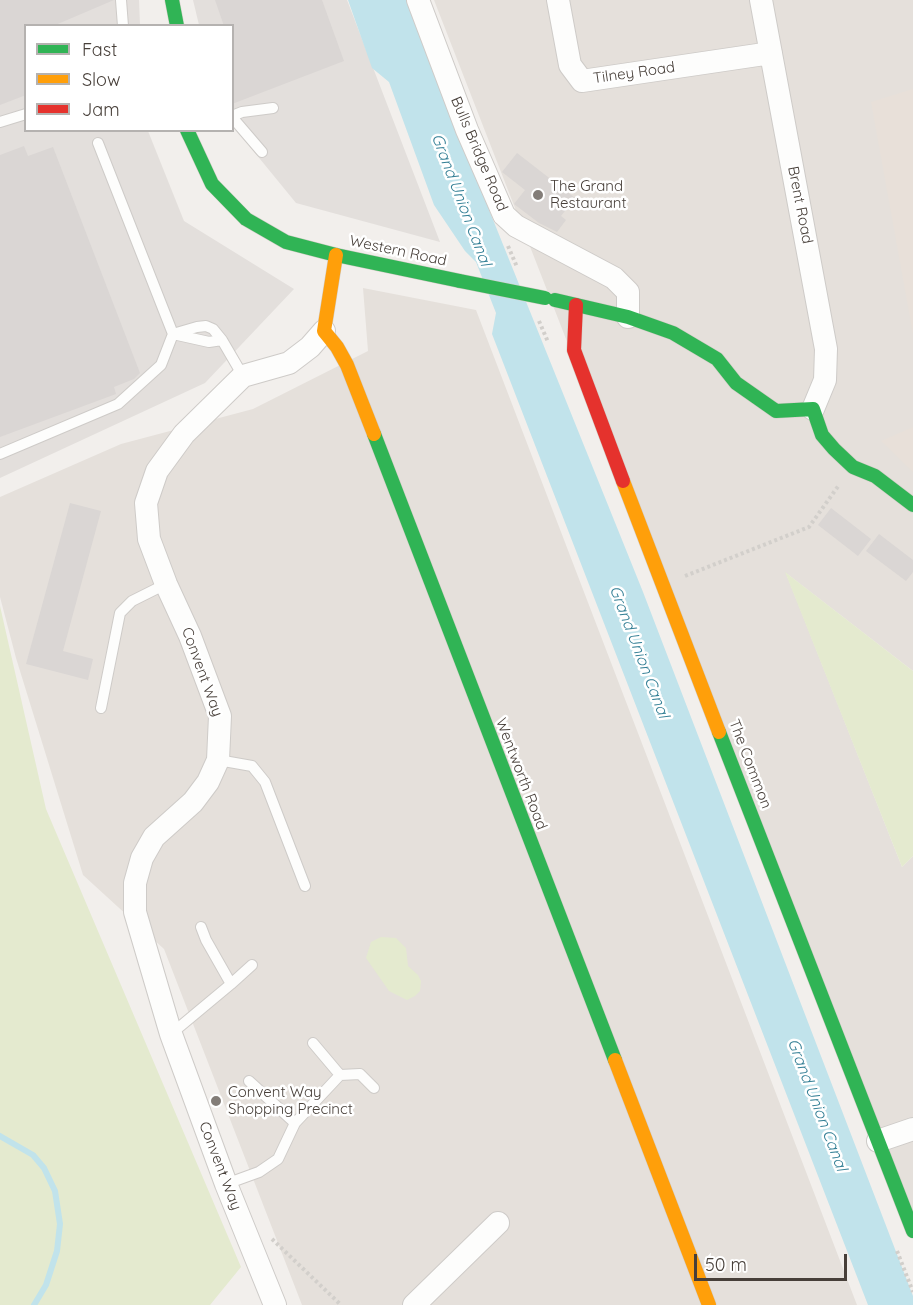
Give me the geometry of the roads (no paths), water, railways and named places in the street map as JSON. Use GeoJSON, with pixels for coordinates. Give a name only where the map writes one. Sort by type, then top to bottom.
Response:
{"type":"FeatureCollection","features":[{"type":"Feature","properties":{"kind":"street"},"geometry":{"type":"LineString","coordinates":[[172,0],[177,24]]}},
{"type":"Feature","properties":{"kind":"street","name":"Bulls Bridge Road"},"geometry":{"type":"LineString","coordinates":[[418,0],[467,130],[504,215],[516,226],[614,278],[628,292],[628,317]]}},
{"type":"Feature","properties":{"kind":"street","name":"Tilney Road"},"geometry":{"type":"LineString","coordinates":[[558,0],[570,65],[582,81],[771,53]]}},
{"type":"Feature","properties":{"kind":"street","name":"Brent Road"},"geometry":{"type":"LineString","coordinates":[[761,0],[826,349],[822,414]]}},
{"type":"Feature","properties":{"kind":"street","name":"Western Road"},"geometry":{"type":"LineString","coordinates":[[190,132],[212,184],[246,219],[286,242],[336,255],[628,317],[673,333],[717,359],[740,366]]}},
{"type":"Feature","properties":{"kind":"street"},"geometry":{"type":"LineString","coordinates":[[324,331],[336,255]]}},
{"type":"Feature","properties":{"kind":"street","name":"The Common"},"geometry":{"type":"LineString","coordinates":[[576,305],[574,350],[662,585],[913,1232]]}},
{"type":"Feature","properties":{"kind":"street","name":"Convent Way"},"geometry":{"type":"LineString","coordinates":[[275,1305],[226,1184],[171,1034],[135,912],[135,883],[142,858],[154,837],[193,802],[208,782],[218,760],[220,716],[190,636],[166,584],[149,539],[146,503],[157,471],[184,434],[243,376],[289,363],[310,347],[324,331]]}},
{"type":"Feature","properties":{"kind":"street","name":"Wentworth Road"},"geometry":{"type":"LineString","coordinates":[[324,331],[337,347],[347,365],[709,1305]]}},
{"type":"Feature","properties":{"kind":"street","name":"Western Road"},"geometry":{"type":"LineString","coordinates":[[717,359],[736,383],[776,411],[822,414]]}},
{"type":"Feature","properties":{"kind":"street"},"geometry":{"type":"LineString","coordinates":[[792,397],[822,414],[822,435],[853,467],[875,476],[913,505]]}},
{"type":"Feature","properties":{"kind":"street"},"geometry":{"type":"LineString","coordinates":[[869,460],[875,476]]}},
{"type":"Feature","properties":{"kind":"street"},"geometry":{"type":"LineString","coordinates":[[878,1141],[913,1129]]}},
{"type":"Feature","properties":{"kind":"street"},"geometry":{"type":"LineString","coordinates":[[414,1305],[498,1223]]}},
{"type":"Feature","properties":{"kind":"lane"},"geometry":{"type":"LineString","coordinates":[[121,0],[123,24]]}},
{"type":"Feature","properties":{"kind":"lane"},"geometry":{"type":"LineString","coordinates":[[234,115],[273,108]]}},
{"type":"Feature","properties":{"kind":"lane"},"geometry":{"type":"LineString","coordinates":[[0,122],[24,115]]}},
{"type":"Feature","properties":{"kind":"lane"},"geometry":{"type":"LineString","coordinates":[[234,118],[262,152]]}},
{"type":"Feature","properties":{"kind":"lane"},"geometry":{"type":"LineString","coordinates":[[0,454],[118,404],[161,365],[173,334],[98,143]]}},
{"type":"Feature","properties":{"kind":"lane"},"geometry":{"type":"LineString","coordinates":[[173,334],[209,342],[222,340],[243,376]]}},
{"type":"Feature","properties":{"kind":"lane"},"geometry":{"type":"LineString","coordinates":[[101,708],[120,613],[132,601],[166,584]]}},
{"type":"Feature","properties":{"kind":"lane"},"geometry":{"type":"LineString","coordinates":[[218,760],[252,766],[265,782],[305,886]]}},
{"type":"Feature","properties":{"kind":"lane"},"geometry":{"type":"LineString","coordinates":[[201,927],[231,984]]}},
{"type":"Feature","properties":{"kind":"lane"},"geometry":{"type":"LineString","coordinates":[[171,1034],[252,965]]}},
{"type":"Feature","properties":{"kind":"lane"},"geometry":{"type":"LineString","coordinates":[[313,1043],[340,1075]]}},
{"type":"Feature","properties":{"kind":"lane"},"geometry":{"type":"LineString","coordinates":[[226,1184],[260,1172],[278,1159],[295,1123],[340,1075],[360,1074],[374,1088]]}},
{"type":"Feature","properties":{"kind":"lane"},"geometry":{"type":"LineString","coordinates":[[249,1082],[295,1123]]}},
{"type":"Feature","properties":{"kind":"water","name":"Grand Union Canal"},"geometry":{"type":"Polygon","coordinates":[[[348,0],[407,0],[446,103],[643,592],[913,1296],[913,1305],[868,1305],[492,334],[496,313],[476,262],[465,251],[434,205],[389,82],[372,68],[348,0]]]}},
{"type":"Feature","properties":{"kind":"waterway"},"geometry":{"type":"LineString","coordinates":[[0,1136],[33,1155],[44,1168],[55,1191],[60,1224],[57,1251],[46,1285],[34,1305]]}},
{"type":"Feature","properties":{"kind":"place","name":"The Grand Restaurant"},"geometry":{"type":"Point","coordinates":[538,195]}},
{"type":"Feature","properties":{"kind":"place","name":"Convent Way Shopping Precinct"},"geometry":{"type":"Point","coordinates":[216,1101]}}]}
